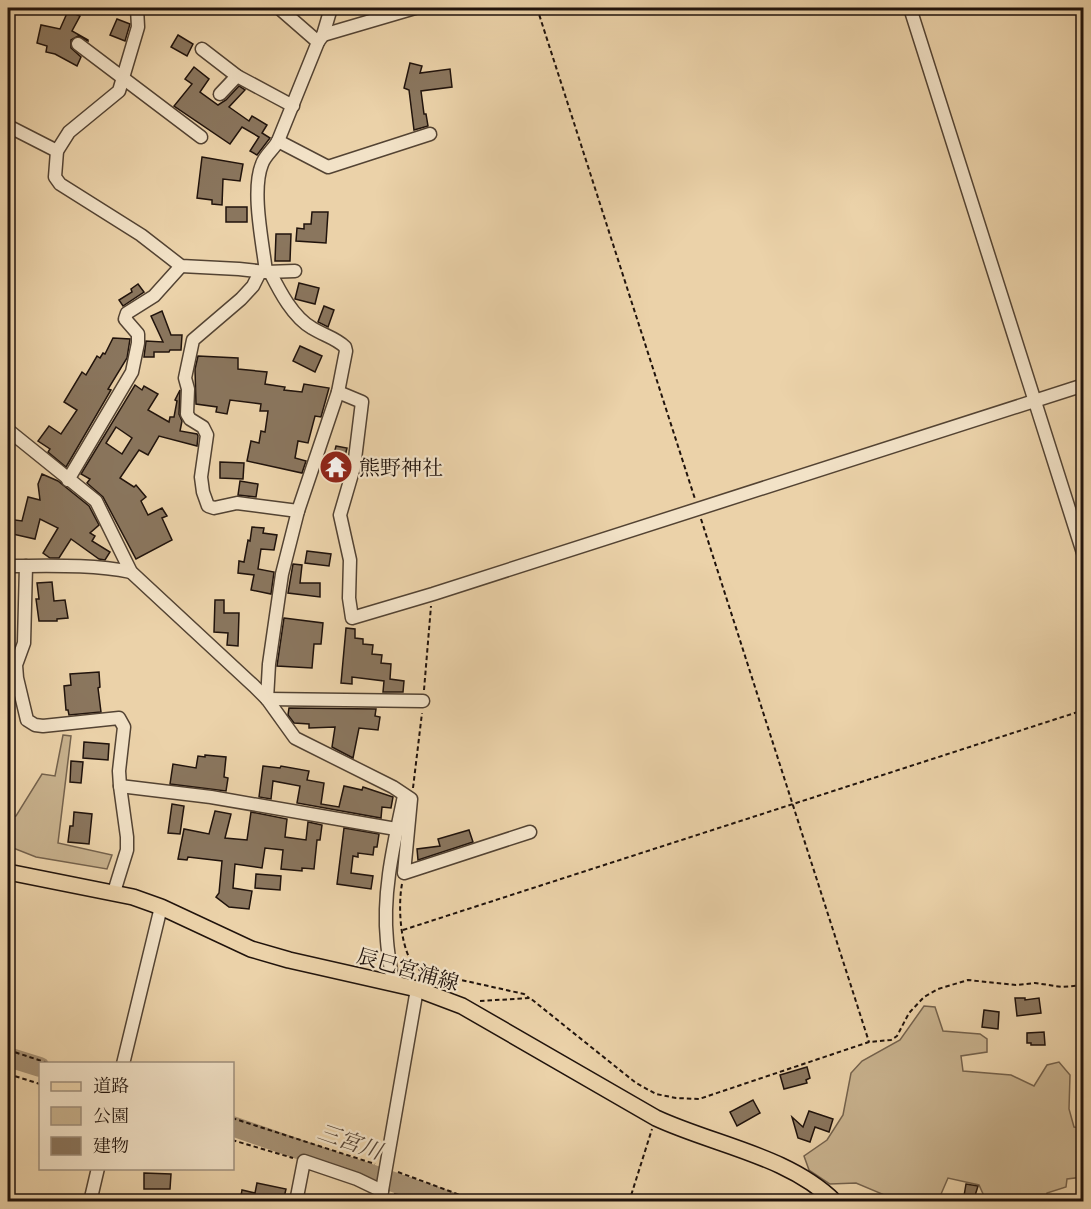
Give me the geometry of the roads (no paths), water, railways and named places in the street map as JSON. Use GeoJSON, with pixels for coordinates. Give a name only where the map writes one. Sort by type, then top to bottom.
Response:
{"type":"FeatureCollection","features":[{"type":"Feature","properties":{"kind":"main road","name":"辰巳宮浦線"},"geometry":{"type":"LineString","coordinates":[[8,872],[114,892],[161,907],[251,949],[417,989],[465,1008],[656,1118],[686,1132],[776,1163],[807,1178],[835,1202]]}},
{"type":"Feature","properties":{"kind":"street"},"geometry":{"type":"LineString","coordinates":[[137,8],[138,27],[118,92],[105,105],[69,132],[57,151],[55,177],[60,184],[141,235],[181,266],[266,272],[295,271]]}},
{"type":"Feature","properties":{"kind":"street"},"geometry":{"type":"LineString","coordinates":[[279,8],[320,39]]}},
{"type":"Feature","properties":{"kind":"street"},"geometry":{"type":"LineString","coordinates":[[267,699],[277,598],[298,510],[338,392],[345,347],[301,320],[266,272],[259,225],[260,174],[262,162],[275,147],[293,106],[331,8]]}},
{"type":"Feature","properties":{"kind":"street"},"geometry":{"type":"LineString","coordinates":[[320,39],[415,8]]}},
{"type":"Feature","properties":{"kind":"street"},"geometry":{"type":"LineString","coordinates":[[910,8],[1083,556]]}},
{"type":"Feature","properties":{"kind":"street"},"geometry":{"type":"LineString","coordinates":[[78,44],[201,136]]}},
{"type":"Feature","properties":{"kind":"street"},"geometry":{"type":"LineString","coordinates":[[202,49],[237,76],[293,106]]}},
{"type":"Feature","properties":{"kind":"street"},"geometry":{"type":"LineString","coordinates":[[220,94],[237,76]]}},
{"type":"Feature","properties":{"kind":"street"},"geometry":{"type":"LineString","coordinates":[[8,126],[57,151]]}},
{"type":"Feature","properties":{"kind":"street"},"geometry":{"type":"LineString","coordinates":[[278,141],[328,167],[430,134]]}},
{"type":"Feature","properties":{"kind":"street"},"geometry":{"type":"LineString","coordinates":[[68,480],[132,372],[138,334],[125,319],[127,314],[154,296],[181,266]]}},
{"type":"Feature","properties":{"kind":"street"},"geometry":{"type":"LineString","coordinates":[[266,272],[241,299],[194,340],[185,378],[188,389],[187,414],[190,419],[203,427],[207,435],[201,477],[208,506],[214,508],[237,503],[298,510]]}},
{"type":"Feature","properties":{"kind":"street"},"geometry":{"type":"LineString","coordinates":[[338,392],[362,402],[354,468],[340,515],[350,560],[349,598],[352,618],[1083,385]]}},
{"type":"Feature","properties":{"kind":"street"},"geometry":{"type":"LineString","coordinates":[[8,430],[96,501],[131,572],[267,699],[295,738],[393,787],[411,799],[404,873],[530,832]]}},
{"type":"Feature","properties":{"kind":"street"},"geometry":{"type":"LineString","coordinates":[[8,566],[104,567],[131,572]]}},
{"type":"Feature","properties":{"kind":"street"},"geometry":{"type":"LineString","coordinates":[[26,566],[24,643],[16,666],[27,720],[35,725],[43,726],[119,718],[124,727],[119,771],[127,850],[114,892]]}},
{"type":"Feature","properties":{"kind":"street"},"geometry":{"type":"LineString","coordinates":[[267,699],[423,701]]}},
{"type":"Feature","properties":{"kind":"street"},"geometry":{"type":"LineString","coordinates":[[120,786],[211,797],[396,829]]}},
{"type":"Feature","properties":{"kind":"street"},"geometry":{"type":"LineString","coordinates":[[393,983],[387,940],[386,908],[396,829],[404,796]]}},
{"type":"Feature","properties":{"kind":"street"},"geometry":{"type":"LineString","coordinates":[[123,1062],[161,907]]}},
{"type":"Feature","properties":{"kind":"street"},"geometry":{"type":"LineString","coordinates":[[296,1202],[304,1161],[357,1179],[381,1196],[417,989]]}},
{"type":"Feature","properties":{"kind":"street"},"geometry":{"type":"LineString","coordinates":[[90,1202],[98,1170]]}},
{"type":"Feature","properties":{"kind":"waterway","name":"三宮川"},"geometry":{"type":"LineString","coordinates":[[8,1057],[39,1067]]}},
{"type":"Feature","properties":{"kind":"waterway","name":"三宮川"},"geometry":{"type":"LineString","coordinates":[[234,1127],[451,1202]]}},
{"type":"Feature","properties":{"kind":"place","name":"熊野神社"},"geometry":{"type":"Point","coordinates":[336,467]}}]}
